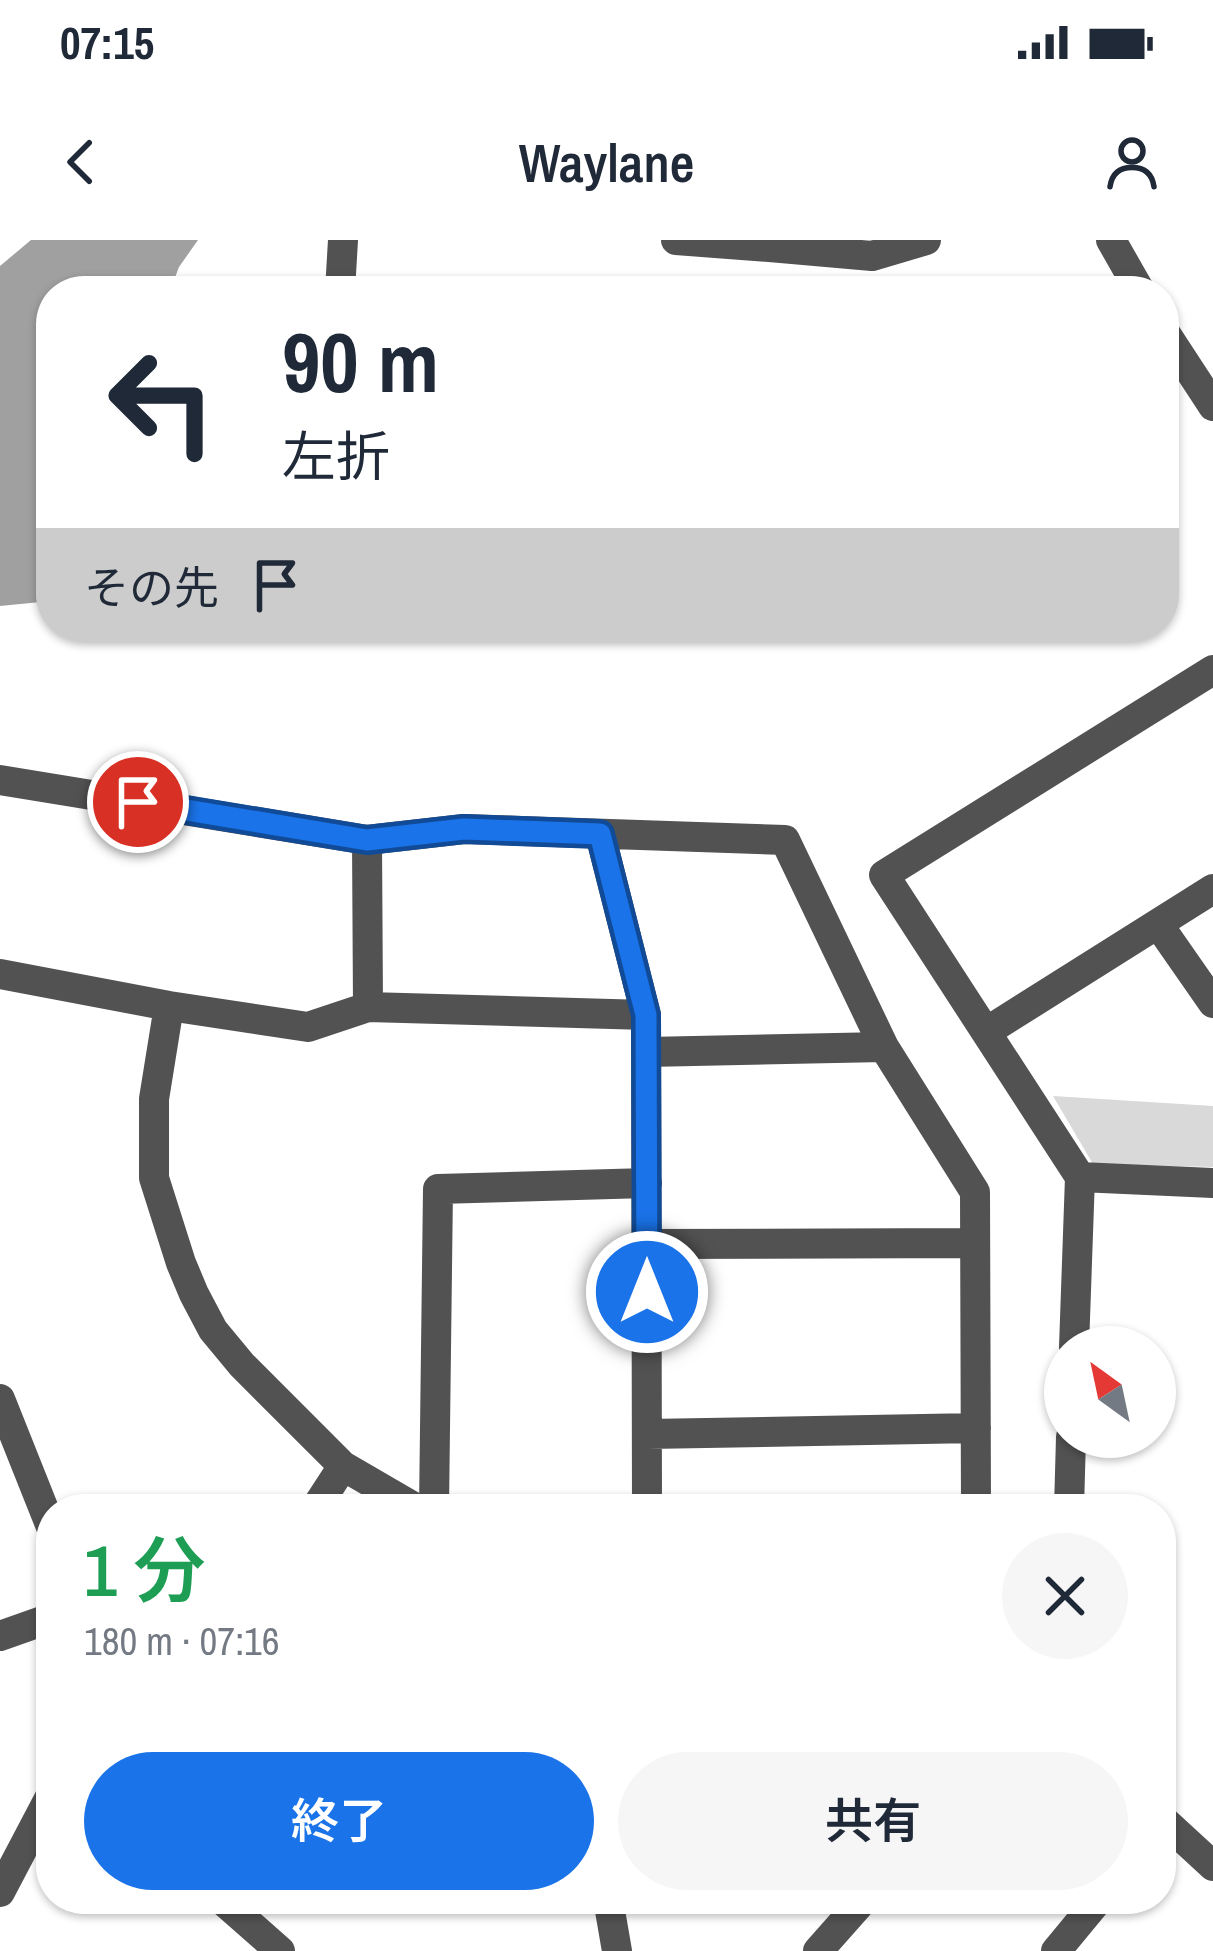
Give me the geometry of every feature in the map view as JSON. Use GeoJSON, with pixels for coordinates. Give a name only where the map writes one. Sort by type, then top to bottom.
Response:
{"type":"FeatureCollection","features":[{"type":"Feature","properties":{"kind":"street"},"geometry":{"type":"LineString","coordinates":[[341,276],[343,240]]}},
{"type":"Feature","properties":{"kind":"street"},"geometry":{"type":"LineString","coordinates":[[676,240],[786,244],[872,256],[926,240]]}},
{"type":"Feature","properties":{"kind":"street"},"geometry":{"type":"LineString","coordinates":[[1111,240],[1131,276]]}},
{"type":"Feature","properties":{"kind":"street"},"geometry":{"type":"LineString","coordinates":[[1179,354],[1213,406]]}},
{"type":"Feature","properties":{"kind":"street"},"geometry":{"type":"LineString","coordinates":[[1075,1326],[1080,1177],[884,875],[1213,670]]}},
{"type":"Feature","properties":{"kind":"street"},"geometry":{"type":"LineString","coordinates":[[0,780],[367,840],[464,829],[785,840],[884,1047],[975,1192],[976,1494]]}},
{"type":"Feature","properties":{"kind":"street"},"geometry":{"type":"LineString","coordinates":[[600,834],[646,1015],[647,1494]]}},
{"type":"Feature","properties":{"kind":"street"},"geometry":{"type":"LineString","coordinates":[[367,840],[368,1007]]}},
{"type":"Feature","properties":{"kind":"street"},"geometry":{"type":"LineString","coordinates":[[986,1033],[1213,889]]}},
{"type":"Feature","properties":{"kind":"street"},"geometry":{"type":"LineString","coordinates":[[1158,924],[1213,1003]]}},
{"type":"Feature","properties":{"kind":"street"},"geometry":{"type":"LineString","coordinates":[[0,974],[308,1028],[368,1007],[646,1015]]}},
{"type":"Feature","properties":{"kind":"street"},"geometry":{"type":"LineString","coordinates":[[169,1006],[154,1099],[154,1178],[181,1263],[213,1330],[270,1394],[344,1466],[391,1494]]}},
{"type":"Feature","properties":{"kind":"street"},"geometry":{"type":"LineString","coordinates":[[646,1052],[884,1047]]}},
{"type":"Feature","properties":{"kind":"street"},"geometry":{"type":"LineString","coordinates":[[1080,1177],[1213,1183]]}},
{"type":"Feature","properties":{"kind":"street"},"geometry":{"type":"LineString","coordinates":[[434,1494],[438,1189],[647,1183]]}},
{"type":"Feature","properties":{"kind":"street"},"geometry":{"type":"LineString","coordinates":[[647,1244],[975,1243]]}},
{"type":"Feature","properties":{"kind":"street"},"geometry":{"type":"LineString","coordinates":[[3,1412],[37,1494]]}},
{"type":"Feature","properties":{"kind":"street"},"geometry":{"type":"LineString","coordinates":[[647,1434],[976,1428]]}},
{"type":"Feature","properties":{"kind":"street"},"geometry":{"type":"LineString","coordinates":[[1069,1494],[1070,1458]]}},
{"type":"Feature","properties":{"kind":"street"},"geometry":{"type":"LineString","coordinates":[[325,1494],[344,1466]]}},
{"type":"Feature","properties":{"kind":"street"},"geometry":{"type":"LineString","coordinates":[[0,1636],[36,1623]]}},
{"type":"Feature","properties":{"kind":"street"},"geometry":{"type":"LineString","coordinates":[[0,1892],[36,1824]]}},
{"type":"Feature","properties":{"kind":"street"},"geometry":{"type":"LineString","coordinates":[[1176,1833],[1213,1866]]}},
{"type":"Feature","properties":{"kind":"street"},"geometry":{"type":"LineString","coordinates":[[237,1914],[280,1951]]}},
{"type":"Feature","properties":{"kind":"street"},"geometry":{"type":"LineString","coordinates":[[611,1914],[617,1951]]}},
{"type":"Feature","properties":{"kind":"street"},"geometry":{"type":"LineString","coordinates":[[818,1951],[851,1914]]}},
{"type":"Feature","properties":{"kind":"street"},"geometry":{"type":"LineString","coordinates":[[1056,1951],[1087,1914]]}},
{"type":"Feature","properties":{"kind":"shaded area"},"geometry":{"type":"Polygon","coordinates":[[[31,240],[198,240],[176,276],[36,276],[36,602],[0,606],[0,266],[31,240]]]}},
{"type":"Feature","properties":{"kind":"shaded area"},"geometry":{"type":"Polygon","coordinates":[[[1053,1096],[1213,1106],[1213,1167],[1093,1164],[1053,1096]]]}},
{"type":"Feature","properties":{"kind":"route"},"geometry":{"type":"LineString","coordinates":[[138,802],[367,840],[464,829],[600,834],[646,1015],[647,1292]]}}]}
